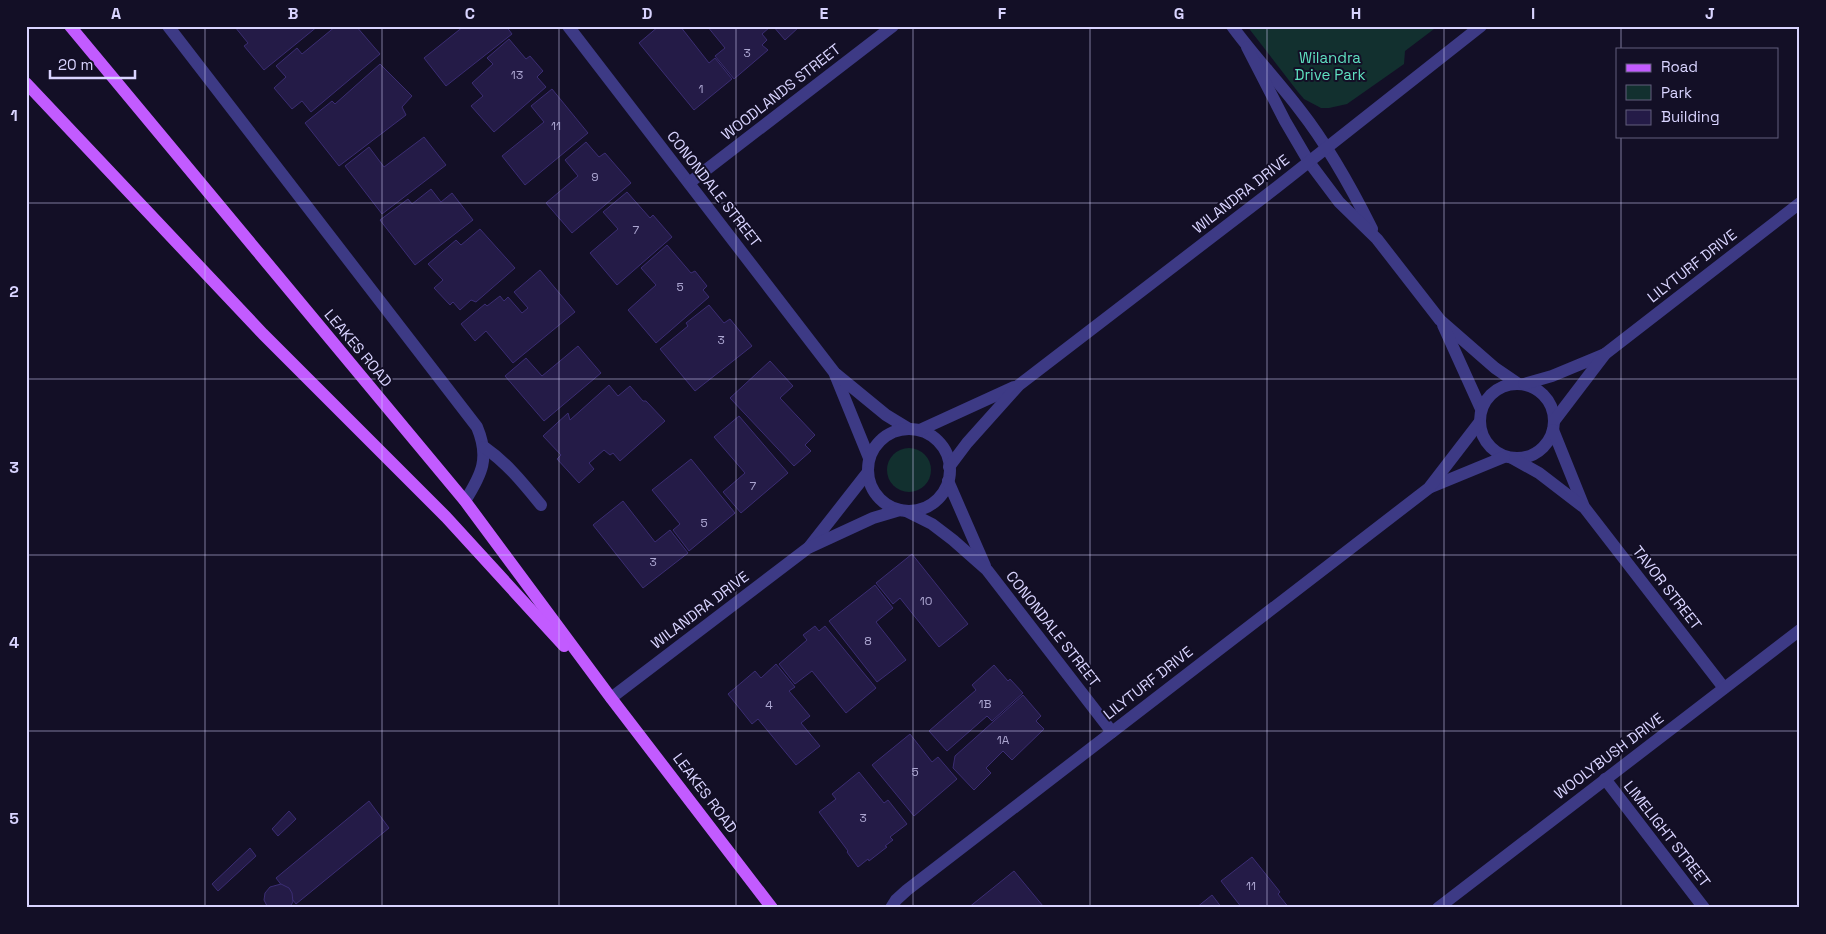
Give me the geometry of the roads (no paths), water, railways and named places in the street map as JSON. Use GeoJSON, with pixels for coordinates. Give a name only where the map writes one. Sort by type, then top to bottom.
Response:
{"type":"FeatureCollection","features":[{"type":"Feature","properties":{"kind":"main road","name":"LEAKES ROAD"},"geometry":{"type":"LineString","coordinates":[[70,26],[465,501],[772,908]]}},
{"type":"Feature","properties":{"kind":"main road","name":"LEAKES ROAD"},"geometry":{"type":"LineString","coordinates":[[26,84],[263,334],[446,517],[612,698]]}},
{"type":"Feature","properties":{"kind":"street"},"geometry":{"type":"LineString","coordinates":[[168,26],[477,427],[484,447],[483,467],[478,480],[465,501]]}},
{"type":"Feature","properties":{"kind":"street","name":"CONONDALE STREET"},"geometry":{"type":"LineString","coordinates":[[568,26],[834,372],[886,415],[914,430]]}},
{"type":"Feature","properties":{"kind":"street","name":"WOODLANDS STREET"},"geometry":{"type":"LineString","coordinates":[[689,183],[893,26]]}},
{"type":"Feature","properties":{"kind":"street"},"geometry":{"type":"LineString","coordinates":[[1232,26],[1247,47],[1300,109],[1327,147],[1353,190],[1377,239]]}},
{"type":"Feature","properties":{"kind":"street","name":"WILANDRA DRIVE"},"geometry":{"type":"LineString","coordinates":[[949,466],[1018,385],[1309,162],[1481,26]]}},
{"type":"Feature","properties":{"kind":"street"},"geometry":{"type":"LineString","coordinates":[[1247,47],[1285,121],[1309,162],[1340,202],[1377,239],[1440,320],[1495,368],[1521,384],[1534,387],[1549,401],[1553,411],[1554,426],[1549,440],[1534,455],[1524,458],[1508,458],[1494,451],[1481,434],[1479,423],[1481,409],[1491,393],[1498,388],[1521,384]]}},
{"type":"Feature","properties":{"kind":"street","name":"LILYTURF DRIVE"},"geometry":{"type":"LineString","coordinates":[[1521,384],[1552,376],[1604,354],[1800,203]]}},
{"type":"Feature","properties":{"kind":"street"},"geometry":{"type":"LineString","coordinates":[[1440,320],[1481,409]]}},
{"type":"Feature","properties":{"kind":"street","name":"LILYTURF DRIVE"},"geometry":{"type":"LineString","coordinates":[[1554,426],[1604,354]]}},
{"type":"Feature","properties":{"kind":"street","name":"CONONDALE STREET"},"geometry":{"type":"LineString","coordinates":[[834,372],[869,458]]}},
{"type":"Feature","properties":{"kind":"street","name":"WILANDRA DRIVE"},"geometry":{"type":"LineString","coordinates":[[914,430],[1018,385]]}},
{"type":"Feature","properties":{"kind":"street","name":"LILYTURF DRIVE"},"geometry":{"type":"LineString","coordinates":[[891,908],[896,900],[907,890],[1429,488],[1479,423]]}},
{"type":"Feature","properties":{"kind":"street","name":"TAVOR STREET"},"geometry":{"type":"LineString","coordinates":[[1554,426],[1584,507]]}},
{"type":"Feature","properties":{"kind":"street"},"geometry":{"type":"LineString","coordinates":[[898,430],[914,430],[929,434],[940,444],[948,457],[948,481],[936,500],[922,508],[903,510],[890,506],[874,492],[868,472],[869,458],[880,440],[898,430]]}},
{"type":"Feature","properties":{"kind":"street"},"geometry":{"type":"LineString","coordinates":[[484,447],[516,474],[541,504]]}},
{"type":"Feature","properties":{"kind":"street","name":"LILYTURF DRIVE"},"geometry":{"type":"LineString","coordinates":[[1429,488],[1508,458]]}},
{"type":"Feature","properties":{"kind":"street","name":"TAVOR STREET"},"geometry":{"type":"LineString","coordinates":[[1508,458],[1538,473],[1584,507],[1724,688]]}},
{"type":"Feature","properties":{"kind":"street","name":"WILANDRA DRIVE"},"geometry":{"type":"LineString","coordinates":[[808,548],[868,472]]}},
{"type":"Feature","properties":{"kind":"street","name":"CONONDALE STREET"},"geometry":{"type":"LineString","coordinates":[[948,481],[987,570]]}},
{"type":"Feature","properties":{"kind":"street","name":"CONONDALE STREET"},"geometry":{"type":"LineString","coordinates":[[903,510],[932,524],[954,540],[987,570],[1112,732]]}},
{"type":"Feature","properties":{"kind":"street","name":"WILANDRA DRIVE"},"geometry":{"type":"LineString","coordinates":[[612,698],[808,548],[873,518],[903,510]]}},
{"type":"Feature","properties":{"kind":"street","name":"WOOLYBUSH DRIVE"},"geometry":{"type":"LineString","coordinates":[[1438,908],[1800,630]]}},
{"type":"Feature","properties":{"kind":"street","name":"LIMELIGHT STREET"},"geometry":{"type":"LineString","coordinates":[[1605,780],[1704,908]]}},
{"type":"Feature","properties":{"kind":"park label","name":"Wilandra Drive Park"},"geometry":{"type":"Point","coordinates":[1330,66]}}]}
